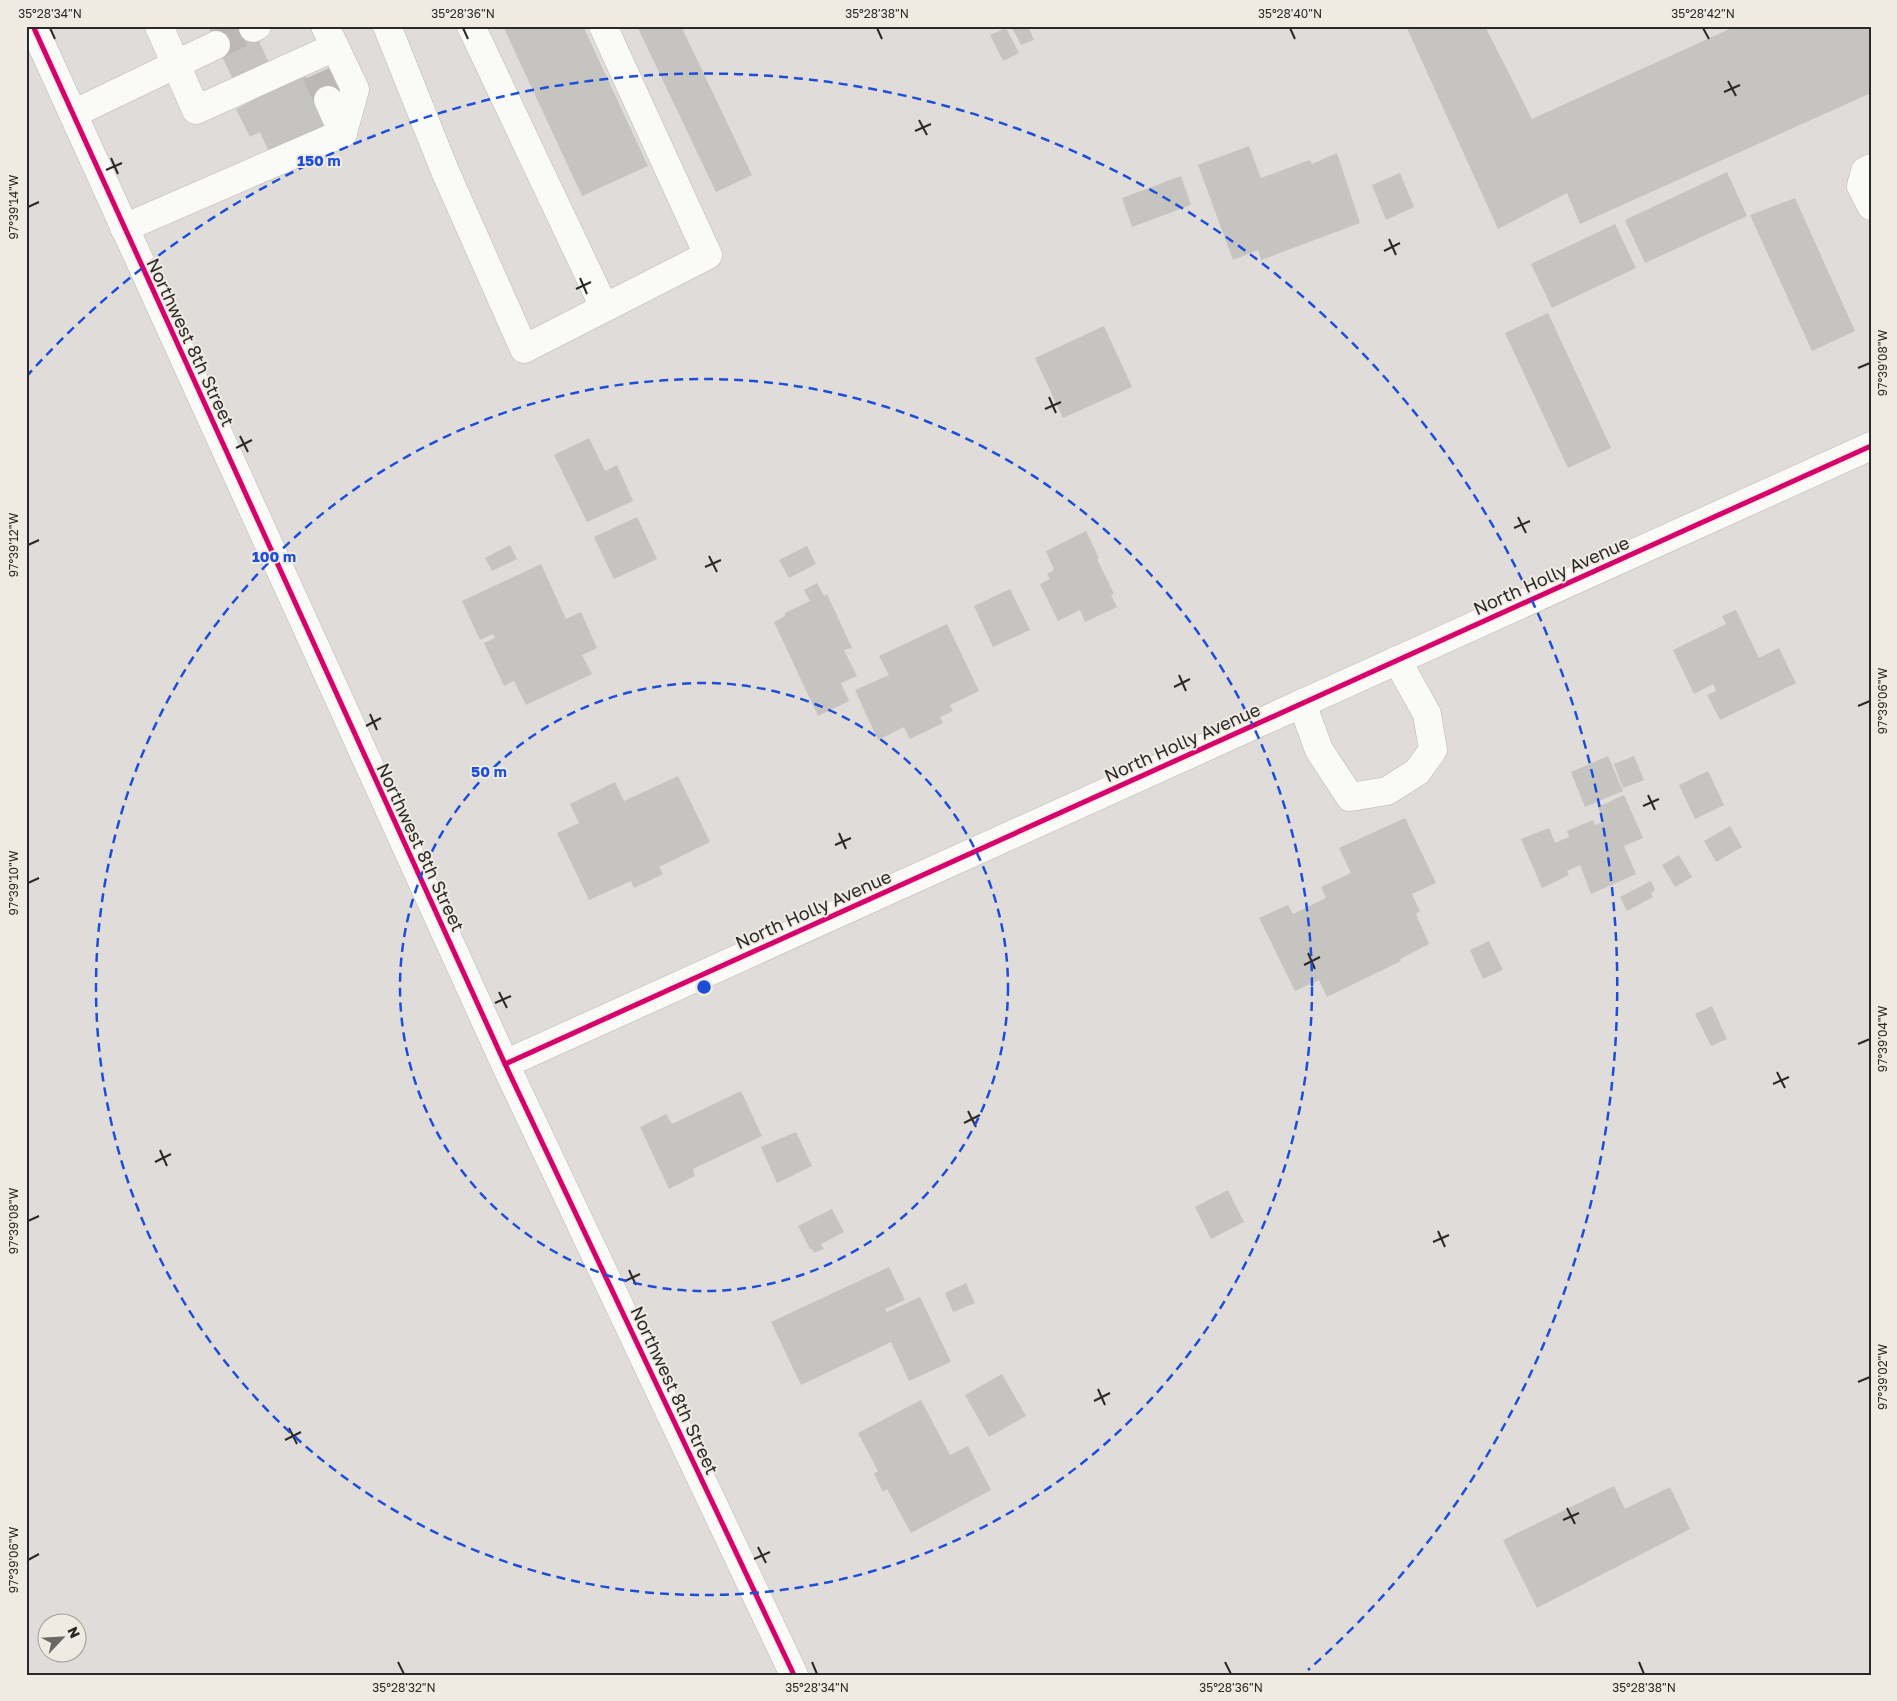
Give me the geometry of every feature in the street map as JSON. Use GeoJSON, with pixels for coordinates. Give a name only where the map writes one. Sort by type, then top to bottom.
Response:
{"type":"FeatureCollection","features":[{"type":"Feature","properties":{"kind":"street","name":"Northwest 8th Street"},"geometry":{"type":"LineString","coordinates":[[33,26],[505,1064],[794,1675]]}},
{"type":"Feature","properties":{"kind":"street"},"geometry":{"type":"LineString","coordinates":[[159,26],[196,110],[312,66],[330,36]]}},
{"type":"Feature","properties":{"kind":"street"},"geometry":{"type":"LineString","coordinates":[[387,26],[444,171],[524,349],[708,254],[603,26]]}},
{"type":"Feature","properties":{"kind":"street"},"geometry":{"type":"LineString","coordinates":[[471,26],[604,307]]}},
{"type":"Feature","properties":{"kind":"street"},"geometry":{"type":"LineString","coordinates":[[330,36],[355,89],[343,132]]}},
{"type":"Feature","properties":{"kind":"street"},"geometry":{"type":"LineString","coordinates":[[73,114],[216,45]]}},
{"type":"Feature","properties":{"kind":"street"},"geometry":{"type":"LineString","coordinates":[[328,100],[343,132]]}},
{"type":"Feature","properties":{"kind":"street"},"geometry":{"type":"LineString","coordinates":[[124,228],[343,132]]}},
{"type":"Feature","properties":{"kind":"street"},"geometry":{"type":"LineString","coordinates":[[1871,168],[1865,171],[1861,186],[1871,206]]}},
{"type":"Feature","properties":{"kind":"street","name":"North Holly Avenue"},"geometry":{"type":"LineString","coordinates":[[505,1064],[1871,446]]}},
{"type":"Feature","properties":{"kind":"street"},"geometry":{"type":"LineString","coordinates":[[1302,703],[1319,750],[1350,796],[1387,791],[1417,772],[1433,750],[1426,714],[1397,660]]}},
{"type":"Feature","properties":{"kind":"building"},"geometry":{"type":"Polygon","coordinates":[[[208,26],[252,26],[270,65],[234,82],[208,26]]]}},
{"type":"Feature","properties":{"kind":"building"},"geometry":{"type":"Polygon","coordinates":[[[503,26],[583,26],[648,166],[582,196],[503,26]]]}},
{"type":"Feature","properties":{"kind":"building"},"geometry":{"type":"Polygon","coordinates":[[[637,26],[681,26],[752,175],[716,192],[637,26]]]}},
{"type":"Feature","properties":{"kind":"building"},"geometry":{"type":"Polygon","coordinates":[[[1011,26],[1028,26],[1034,40],[1021,45],[1011,26]]]}},
{"type":"Feature","properties":{"kind":"building"},"geometry":{"type":"Polygon","coordinates":[[[1406,26],[1485,26],[1532,119],[1736,26],[1871,26],[1871,93],[1580,224],[1567,193],[1498,229],[1406,26]]]}},
{"type":"Feature","properties":{"kind":"building"},"geometry":{"type":"Polygon","coordinates":[[[1006,28],[1019,53],[1003,61],[990,35],[1006,28]]]}},
{"type":"Feature","properties":{"kind":"building"},"geometry":{"type":"Polygon","coordinates":[[[333,67],[344,93],[329,123],[269,152],[260,132],[250,137],[236,109],[305,74],[307,78],[333,67]]]}},
{"type":"Feature","properties":{"kind":"building"},"geometry":{"type":"Polygon","coordinates":[[[1249,146],[1261,178],[1310,160],[1312,164],[1337,153],[1360,223],[1261,260],[1258,250],[1233,260],[1198,165],[1249,146]]]}},
{"type":"Feature","properties":{"kind":"building"},"geometry":{"type":"Polygon","coordinates":[[[1727,172],[1747,216],[1645,263],[1625,220],[1727,172]]]}},
{"type":"Feature","properties":{"kind":"building"},"geometry":{"type":"Polygon","coordinates":[[[1400,173],[1414,207],[1386,220],[1372,185],[1400,173]]]}},
{"type":"Feature","properties":{"kind":"building"},"geometry":{"type":"Polygon","coordinates":[[[1181,176],[1191,205],[1132,227],[1122,198],[1181,176]]]}},
{"type":"Feature","properties":{"kind":"building"},"geometry":{"type":"Polygon","coordinates":[[[1795,198],[1855,331],[1812,351],[1750,215],[1795,198]]]}},
{"type":"Feature","properties":{"kind":"building"},"geometry":{"type":"Polygon","coordinates":[[[1615,224],[1636,268],[1552,308],[1531,264],[1615,224]]]}},
{"type":"Feature","properties":{"kind":"building"},"geometry":{"type":"Polygon","coordinates":[[[1548,313],[1611,448],[1568,468],[1505,333],[1548,313]]]}},
{"type":"Feature","properties":{"kind":"building"},"geometry":{"type":"Polygon","coordinates":[[[1104,326],[1132,387],[1063,418],[1035,358],[1104,326]]]}},
{"type":"Feature","properties":{"kind":"building"},"geometry":{"type":"Polygon","coordinates":[[[589,438],[605,471],[617,465],[633,501],[587,522],[554,455],[589,438]]]}},
{"type":"Feature","properties":{"kind":"building"},"geometry":{"type":"Polygon","coordinates":[[[637,517],[657,559],[614,579],[594,537],[637,517]]]}},
{"type":"Feature","properties":{"kind":"building"},"geometry":{"type":"Polygon","coordinates":[[[1086,531],[1114,594],[1111,595],[1117,607],[1085,622],[1080,610],[1058,621],[1040,584],[1050,579],[1047,574],[1054,570],[1046,551],[1086,531]]]}},
{"type":"Feature","properties":{"kind":"building"},"geometry":{"type":"Polygon","coordinates":[[[510,545],[517,559],[492,571],[485,558],[510,545]]]}},
{"type":"Feature","properties":{"kind":"building"},"geometry":{"type":"Polygon","coordinates":[[[807,546],[816,564],[789,578],[779,560],[807,546]]]}},
{"type":"Feature","properties":{"kind":"building"},"geometry":{"type":"Polygon","coordinates":[[[541,564],[566,619],[581,612],[597,648],[582,655],[592,674],[526,705],[514,681],[504,686],[484,643],[495,638],[493,634],[480,640],[462,601],[541,564]]]}},
{"type":"Feature","properties":{"kind":"building"},"geometry":{"type":"Polygon","coordinates":[[[817,583],[824,596],[827,594],[852,648],[844,650],[857,676],[841,683],[849,701],[818,716],[774,622],[785,616],[785,613],[810,601],[804,590],[817,583]]]}},
{"type":"Feature","properties":{"kind":"building"},"geometry":{"type":"Polygon","coordinates":[[[1010,589],[1030,630],[993,647],[974,606],[1010,589]]]}},
{"type":"Feature","properties":{"kind":"building"},"geometry":{"type":"Polygon","coordinates":[[[1736,610],[1759,658],[1779,648],[1796,683],[1720,720],[1707,695],[1716,691],[1713,684],[1694,694],[1673,650],[1726,624],[1722,616],[1736,610]]]}},
{"type":"Feature","properties":{"kind":"building"},"geometry":{"type":"Polygon","coordinates":[[[947,624],[979,691],[950,705],[953,711],[940,717],[943,723],[910,739],[904,727],[878,740],[855,690],[889,675],[879,656],[947,624]]]}},
{"type":"Feature","properties":{"kind":"building"},"geometry":{"type":"Polygon","coordinates":[[[1608,756],[1623,791],[1585,807],[1571,772],[1608,756]]]}},
{"type":"Feature","properties":{"kind":"building"},"geometry":{"type":"Polygon","coordinates":[[[1634,756],[1644,780],[1623,788],[1614,764],[1634,756]]]}},
{"type":"Feature","properties":{"kind":"building"},"geometry":{"type":"Polygon","coordinates":[[[1708,771],[1724,805],[1695,819],[1679,785],[1708,771]]]}},
{"type":"Feature","properties":{"kind":"building"},"geometry":{"type":"Polygon","coordinates":[[[678,776],[710,842],[659,867],[663,874],[634,888],[631,881],[589,900],[557,833],[579,823],[570,804],[615,782],[624,801],[678,776]]]}},
{"type":"Feature","properties":{"kind":"building"},"geometry":{"type":"Polygon","coordinates":[[[1624,795],[1643,838],[1624,846],[1636,874],[1591,894],[1580,865],[1567,871],[1569,875],[1542,888],[1521,839],[1549,828],[1555,843],[1569,837],[1567,831],[1593,820],[1595,825],[1603,822],[1598,807],[1624,795]]]}},
{"type":"Feature","properties":{"kind":"building"},"geometry":{"type":"Polygon","coordinates":[[[1405,818],[1436,883],[1412,894],[1420,911],[1416,914],[1429,944],[1400,959],[1401,961],[1327,997],[1319,980],[1295,991],[1259,918],[1288,905],[1293,914],[1326,898],[1321,887],[1351,873],[1339,848],[1405,818]]]}},
{"type":"Feature","properties":{"kind":"building"},"geometry":{"type":"Polygon","coordinates":[[[1730,826],[1742,847],[1716,862],[1704,841],[1730,826]]]}},
{"type":"Feature","properties":{"kind":"building"},"geometry":{"type":"Polygon","coordinates":[[[1679,855],[1692,877],[1675,887],[1662,865],[1679,855]]]}},
{"type":"Feature","properties":{"kind":"building"},"geometry":{"type":"Polygon","coordinates":[[[1651,881],[1655,890],[1651,893],[1653,897],[1627,911],[1620,897],[1651,881]]]}},
{"type":"Feature","properties":{"kind":"building"},"geometry":{"type":"Polygon","coordinates":[[[1489,941],[1503,970],[1483,979],[1470,950],[1489,941]]]}},
{"type":"Feature","properties":{"kind":"building"},"geometry":{"type":"Polygon","coordinates":[[[1712,1006],[1727,1039],[1711,1046],[1695,1014],[1712,1006]]]}},
{"type":"Feature","properties":{"kind":"building"},"geometry":{"type":"Polygon","coordinates":[[[741,1091],[762,1136],[693,1169],[695,1176],[669,1189],[640,1127],[666,1114],[672,1124],[741,1091]]]}},
{"type":"Feature","properties":{"kind":"building"},"geometry":{"type":"Polygon","coordinates":[[[796,1132],[812,1166],[777,1183],[761,1147],[796,1132]]]}},
{"type":"Feature","properties":{"kind":"building"},"geometry":{"type":"Polygon","coordinates":[[[1228,1190],[1244,1222],[1211,1239],[1195,1207],[1228,1190]]]}},
{"type":"Feature","properties":{"kind":"building"},"geometry":{"type":"Polygon","coordinates":[[[832,1209],[844,1232],[821,1244],[824,1249],[814,1253],[798,1226],[832,1209]]]}},
{"type":"Feature","properties":{"kind":"building"},"geometry":{"type":"Polygon","coordinates":[[[889,1267],[905,1300],[885,1309],[887,1312],[920,1297],[951,1362],[909,1381],[891,1342],[801,1385],[771,1322],[889,1267]]]}},
{"type":"Feature","properties":{"kind":"building"},"geometry":{"type":"Polygon","coordinates":[[[966,1283],[975,1303],[953,1312],[945,1293],[966,1283]]]}},
{"type":"Feature","properties":{"kind":"building"},"geometry":{"type":"Polygon","coordinates":[[[1002,1374],[1026,1416],[989,1437],[965,1395],[1002,1374]]]}},
{"type":"Feature","properties":{"kind":"building"},"geometry":{"type":"Polygon","coordinates":[[[921,1400],[950,1455],[968,1446],[991,1490],[911,1533],[887,1489],[883,1492],[874,1474],[878,1471],[858,1433],[921,1400]]]}},
{"type":"Feature","properties":{"kind":"building"},"geometry":{"type":"Polygon","coordinates":[[[1614,1486],[1625,1509],[1670,1487],[1690,1529],[1537,1608],[1503,1540],[1614,1486]]]}},
{"type":"Feature","properties":{"kind":"tunnel"},"geometry":{"type":"LineString","coordinates":[[216,45],[253,28]]}},
{"type":"Feature","properties":{"kind":"tunnel"},"geometry":{"type":"LineString","coordinates":[[316,74],[328,100]]}},
{"type":"Feature","properties":{"kind":"cycle path"},"geometry":{"type":"LineString","coordinates":[[33,26],[505,1064],[794,1675]]}},
{"type":"Feature","properties":{"kind":"cycle path"},"geometry":{"type":"LineString","coordinates":[[505,1064],[1871,446]]}}]}
